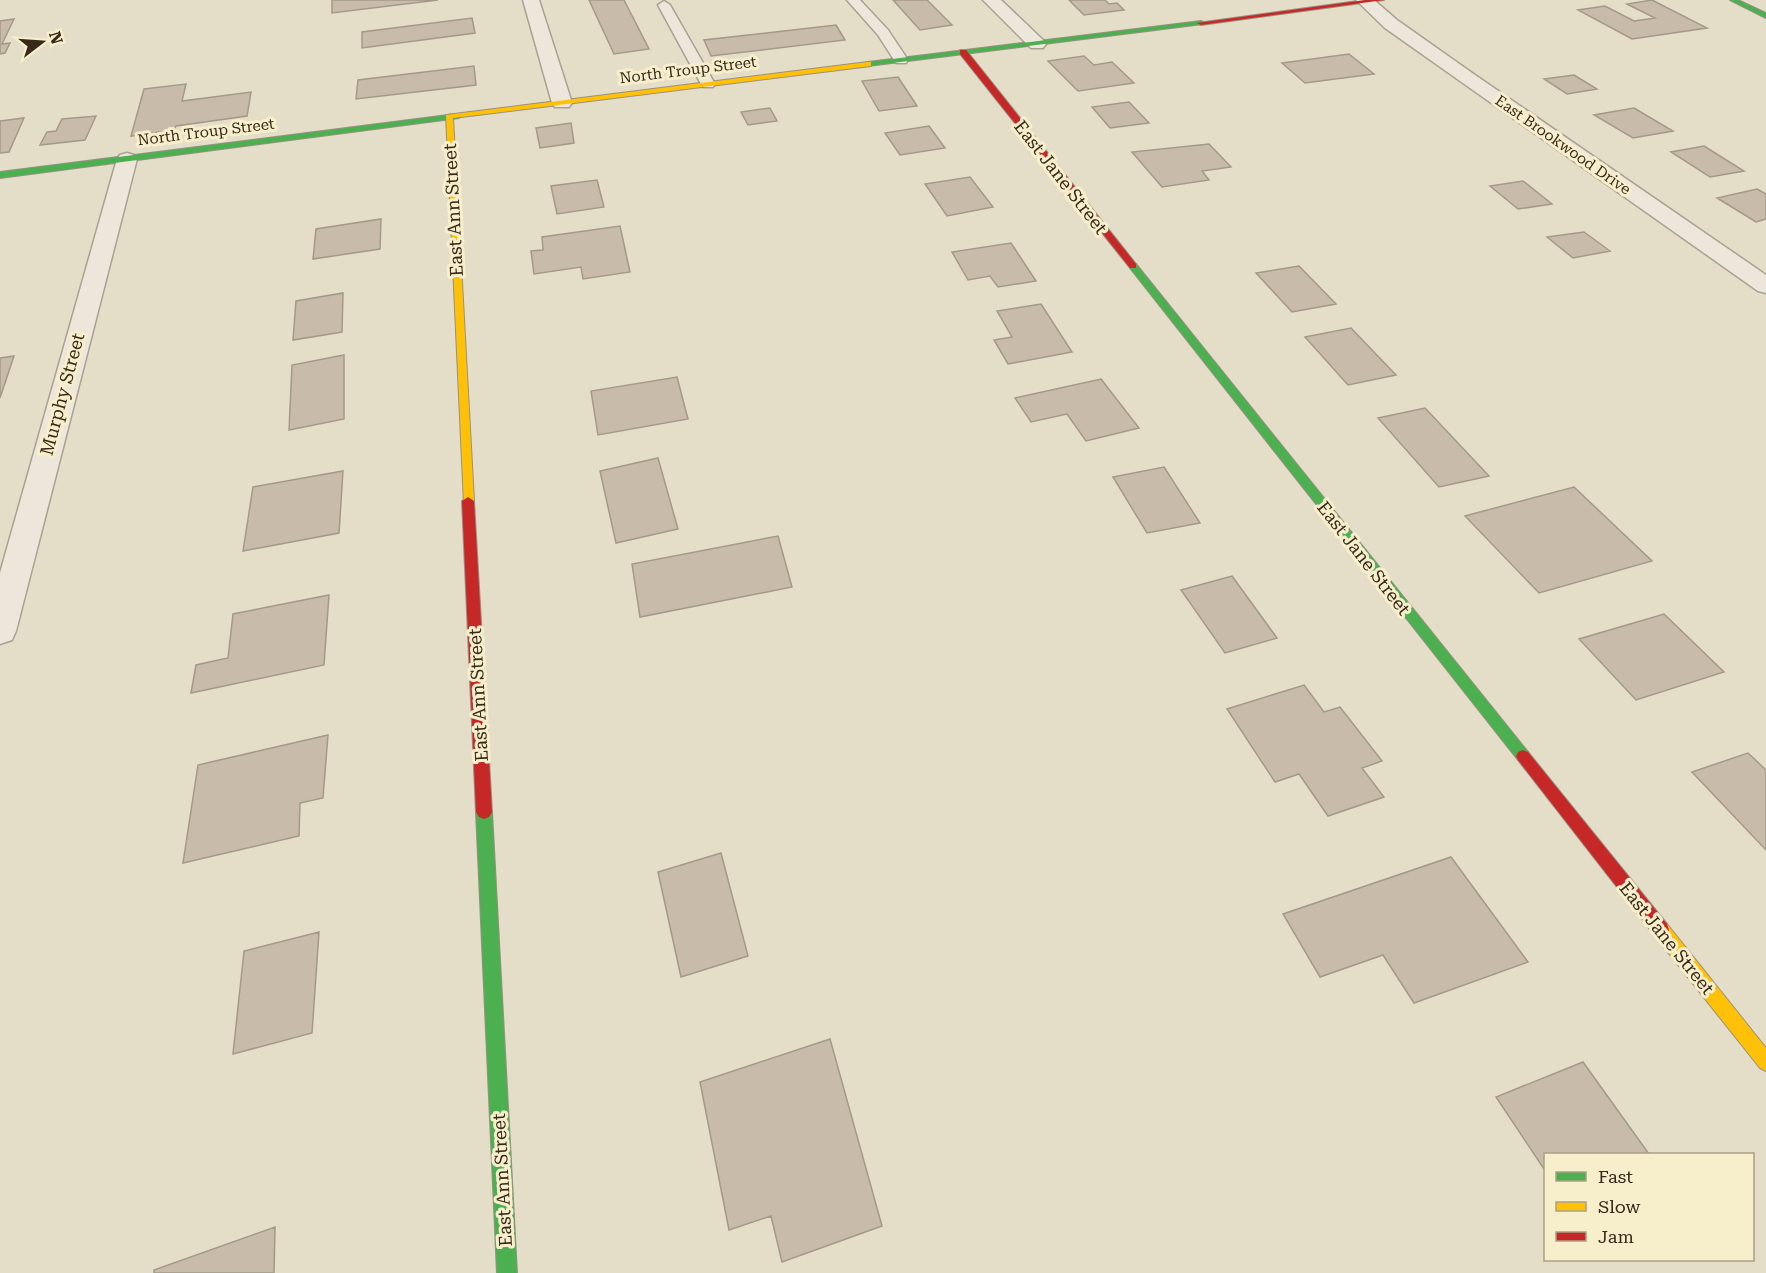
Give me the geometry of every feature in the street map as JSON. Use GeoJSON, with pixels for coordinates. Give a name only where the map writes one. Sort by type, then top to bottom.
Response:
{"type":"FeatureCollection","features":[{"type":"Feature","properties":{"kind":"street"},"geometry":{"type":"LineString","coordinates":[[531,0],[562,103]]}},
{"type":"Feature","properties":{"kind":"street"},"geometry":{"type":"LineString","coordinates":[[991,0],[1037,44]]}},
{"type":"Feature","properties":{"kind":"street"},"geometry":{"type":"LineString","coordinates":[[1733,0],[1766,16]]}},
{"type":"Feature","properties":{"kind":"street","name":"North Troup Street"},"geometry":{"type":"LineString","coordinates":[[0,175],[1370,1]]}},
{"type":"Feature","properties":{"kind":"street","name":"East Brookwood Drive"},"geometry":{"type":"LineString","coordinates":[[1370,1],[1391,24],[1458,73],[1766,286]]}},
{"type":"Feature","properties":{"kind":"street","name":"East Jane Street"},"geometry":{"type":"LineString","coordinates":[[963,52],[1766,1062]]}},
{"type":"Feature","properties":{"kind":"street","name":"East Ann Street"},"geometry":{"type":"LineString","coordinates":[[449,117],[507,1273]]}},
{"type":"Feature","properties":{"kind":"street","name":"Murphy Street"},"geometry":{"type":"LineString","coordinates":[[0,631],[127,159]]}},
{"type":"Feature","properties":{"kind":"lane"},"geometry":{"type":"LineString","coordinates":[[853,0],[883,33],[901,60]]}},
{"type":"Feature","properties":{"kind":"lane"},"geometry":{"type":"LineString","coordinates":[[664,5],[708,84]]}},
{"type":"Feature","properties":{"kind":"building"},"geometry":{"type":"Polygon","coordinates":[[[332,0],[438,0],[332,13],[332,0]]]}},
{"type":"Feature","properties":{"kind":"building"},"geometry":{"type":"Polygon","coordinates":[[[589,0],[624,0],[649,49],[614,54],[589,0]]]}},
{"type":"Feature","properties":{"kind":"building"},"geometry":{"type":"Polygon","coordinates":[[[893,0],[927,0],[952,25],[920,30],[893,0]]]}},
{"type":"Feature","properties":{"kind":"building"},"geometry":{"type":"Polygon","coordinates":[[[1069,0],[1105,0],[1109,4],[1117,3],[1124,10],[1084,15],[1069,0]]]}},
{"type":"Feature","properties":{"kind":"building"},"geometry":{"type":"Polygon","coordinates":[[[1652,0],[1707,28],[1632,39],[1578,10],[1605,6],[1634,21],[1655,18],[1627,4],[1652,0]]]}},
{"type":"Feature","properties":{"kind":"building"},"geometry":{"type":"Polygon","coordinates":[[[472,18],[475,33],[362,48],[362,32],[472,18]]]}},
{"type":"Feature","properties":{"kind":"building"},"geometry":{"type":"Polygon","coordinates":[[[14,19],[2,44],[10,43],[5,53],[0,54],[0,21],[14,19]]]}},
{"type":"Feature","properties":{"kind":"building"},"geometry":{"type":"Polygon","coordinates":[[[836,25],[845,40],[711,56],[704,40],[836,25]]]}},
{"type":"Feature","properties":{"kind":"building"},"geometry":{"type":"Polygon","coordinates":[[[1349,54],[1374,74],[1305,83],[1282,63],[1349,54]]]}},
{"type":"Feature","properties":{"kind":"building"},"geometry":{"type":"Polygon","coordinates":[[[1084,56],[1094,65],[1112,62],[1134,83],[1078,91],[1048,61],[1084,56]]]}},
{"type":"Feature","properties":{"kind":"building"},"geometry":{"type":"Polygon","coordinates":[[[474,66],[476,85],[356,99],[358,80],[474,66]]]}},
{"type":"Feature","properties":{"kind":"building"},"geometry":{"type":"Polygon","coordinates":[[[1574,75],[1597,89],[1567,94],[1544,79],[1574,75]]]}},
{"type":"Feature","properties":{"kind":"building"},"geometry":{"type":"Polygon","coordinates":[[[898,77],[917,106],[879,111],[862,81],[898,77]]]}},
{"type":"Feature","properties":{"kind":"building"},"geometry":{"type":"Polygon","coordinates":[[[186,84],[182,101],[251,92],[247,116],[176,126],[174,130],[131,136],[144,89],[186,84]]]}},
{"type":"Feature","properties":{"kind":"building"},"geometry":{"type":"Polygon","coordinates":[[[1129,102],[1149,123],[1110,128],[1092,107],[1129,102]]]}},
{"type":"Feature","properties":{"kind":"building"},"geometry":{"type":"Polygon","coordinates":[[[770,108],[777,121],[748,125],[741,112],[770,108]]]}},
{"type":"Feature","properties":{"kind":"building"},"geometry":{"type":"Polygon","coordinates":[[[1634,108],[1673,131],[1633,138],[1594,115],[1634,108]]]}},
{"type":"Feature","properties":{"kind":"building"},"geometry":{"type":"Polygon","coordinates":[[[96,116],[85,140],[40,145],[47,132],[56,131],[62,119],[96,116]]]}},
{"type":"Feature","properties":{"kind":"building"},"geometry":{"type":"Polygon","coordinates":[[[24,118],[9,152],[0,153],[0,121],[24,118]]]}},
{"type":"Feature","properties":{"kind":"building"},"geometry":{"type":"Polygon","coordinates":[[[571,123],[574,143],[540,148],[536,128],[571,123]]]}},
{"type":"Feature","properties":{"kind":"building"},"geometry":{"type":"Polygon","coordinates":[[[929,126],[945,148],[900,155],[885,133],[929,126]]]}},
{"type":"Feature","properties":{"kind":"building"},"geometry":{"type":"Polygon","coordinates":[[[1209,144],[1231,167],[1202,171],[1209,180],[1162,187],[1132,152],[1209,144]]]}},
{"type":"Feature","properties":{"kind":"building"},"geometry":{"type":"Polygon","coordinates":[[[1704,146],[1744,171],[1710,177],[1671,152],[1704,146]]]}},
{"type":"Feature","properties":{"kind":"building"},"geometry":{"type":"Polygon","coordinates":[[[970,177],[993,207],[947,216],[925,184],[970,177]]]}},
{"type":"Feature","properties":{"kind":"building"},"geometry":{"type":"Polygon","coordinates":[[[597,180],[604,207],[557,214],[551,186],[597,180]]]}},
{"type":"Feature","properties":{"kind":"building"},"geometry":{"type":"Polygon","coordinates":[[[1523,181],[1552,204],[1518,209],[1490,186],[1523,181]]]}},
{"type":"Feature","properties":{"kind":"building"},"geometry":{"type":"Polygon","coordinates":[[[1757,189],[1766,194],[1766,219],[1756,222],[1717,198],[1757,189]]]}},
{"type":"Feature","properties":{"kind":"building"},"geometry":{"type":"Polygon","coordinates":[[[381,219],[380,249],[313,259],[316,229],[381,219]]]}},
{"type":"Feature","properties":{"kind":"building"},"geometry":{"type":"Polygon","coordinates":[[[620,226],[630,272],[583,279],[581,267],[534,274],[531,251],[543,250],[542,237],[620,226]]]}},
{"type":"Feature","properties":{"kind":"building"},"geometry":{"type":"Polygon","coordinates":[[[1584,232],[1610,251],[1573,258],[1547,237],[1584,232]]]}},
{"type":"Feature","properties":{"kind":"building"},"geometry":{"type":"Polygon","coordinates":[[[1011,243],[1036,281],[998,287],[990,276],[968,280],[952,252],[1011,243]]]}},
{"type":"Feature","properties":{"kind":"building"},"geometry":{"type":"Polygon","coordinates":[[[1299,266],[1336,304],[1292,312],[1256,273],[1299,266]]]}},
{"type":"Feature","properties":{"kind":"building"},"geometry":{"type":"Polygon","coordinates":[[[343,293],[342,332],[293,340],[296,301],[343,293]]]}},
{"type":"Feature","properties":{"kind":"building"},"geometry":{"type":"Polygon","coordinates":[[[1041,304],[1072,352],[1008,364],[994,340],[1012,337],[997,311],[1041,304]]]}},
{"type":"Feature","properties":{"kind":"building"},"geometry":{"type":"Polygon","coordinates":[[[1351,328],[1396,375],[1348,385],[1305,337],[1351,328]]]}},
{"type":"Feature","properties":{"kind":"building"},"geometry":{"type":"Polygon","coordinates":[[[344,355],[344,419],[289,430],[292,365],[344,355]]]}},
{"type":"Feature","properties":{"kind":"building"},"geometry":{"type":"Polygon","coordinates":[[[14,356],[0,398],[0,358],[14,356]]]}},
{"type":"Feature","properties":{"kind":"building"},"geometry":{"type":"Polygon","coordinates":[[[677,377],[688,419],[598,435],[591,391],[677,377]]]}},
{"type":"Feature","properties":{"kind":"building"},"geometry":{"type":"Polygon","coordinates":[[[1101,379],[1139,428],[1086,441],[1067,414],[1031,422],[1015,398],[1101,379]]]}},
{"type":"Feature","properties":{"kind":"building"},"geometry":{"type":"Polygon","coordinates":[[[1425,408],[1489,476],[1439,487],[1378,418],[1425,408]]]}},
{"type":"Feature","properties":{"kind":"building"},"geometry":{"type":"Polygon","coordinates":[[[658,458],[678,529],[616,543],[600,471],[658,458]]]}},
{"type":"Feature","properties":{"kind":"building"},"geometry":{"type":"Polygon","coordinates":[[[1164,467],[1200,523],[1147,533],[1113,477],[1164,467]]]}},
{"type":"Feature","properties":{"kind":"building"},"geometry":{"type":"Polygon","coordinates":[[[343,471],[339,533],[243,551],[253,487],[343,471]]]}},
{"type":"Feature","properties":{"kind":"building"},"geometry":{"type":"Polygon","coordinates":[[[1574,487],[1652,561],[1539,593],[1465,516],[1574,487]]]}},
{"type":"Feature","properties":{"kind":"building"},"geometry":{"type":"Polygon","coordinates":[[[778,536],[792,587],[640,617],[632,564],[778,536]]]}},
{"type":"Feature","properties":{"kind":"building"},"geometry":{"type":"Polygon","coordinates":[[[1232,576],[1277,638],[1225,653],[1181,590],[1232,576]]]}},
{"type":"Feature","properties":{"kind":"building"},"geometry":{"type":"Polygon","coordinates":[[[329,595],[324,665],[191,693],[196,665],[228,658],[233,614],[329,595]]]}},
{"type":"Feature","properties":{"kind":"building"},"geometry":{"type":"Polygon","coordinates":[[[1664,614],[1724,672],[1636,700],[1579,639],[1664,614]]]}},
{"type":"Feature","properties":{"kind":"building"},"geometry":{"type":"Polygon","coordinates":[[[1304,685],[1324,712],[1340,707],[1382,761],[1362,768],[1384,797],[1328,816],[1299,774],[1275,782],[1227,709],[1304,685]]]}},
{"type":"Feature","properties":{"kind":"building"},"geometry":{"type":"Polygon","coordinates":[[[328,735],[323,798],[300,803],[299,836],[183,863],[198,765],[328,735]]]}},
{"type":"Feature","properties":{"kind":"building"},"geometry":{"type":"Polygon","coordinates":[[[1748,753],[1766,770],[1766,850],[1692,772],[1748,753]]]}},
{"type":"Feature","properties":{"kind":"building"},"geometry":{"type":"Polygon","coordinates":[[[721,853],[748,956],[681,977],[658,872],[721,853]]]}},
{"type":"Feature","properties":{"kind":"building"},"geometry":{"type":"Polygon","coordinates":[[[1451,857],[1528,962],[1414,1003],[1383,955],[1320,977],[1283,914],[1451,857]]]}},
{"type":"Feature","properties":{"kind":"building"},"geometry":{"type":"Polygon","coordinates":[[[319,932],[312,1033],[233,1054],[244,951],[319,932]]]}},
{"type":"Feature","properties":{"kind":"building"},"geometry":{"type":"Polygon","coordinates":[[[830,1039],[882,1226],[782,1262],[771,1216],[729,1230],[700,1082],[830,1039]]]}},
{"type":"Feature","properties":{"kind":"building"},"geometry":{"type":"Polygon","coordinates":[[[1583,1062],[1648,1153],[1544,1153],[1544,1169],[1496,1097],[1583,1062]]]}},
{"type":"Feature","properties":{"kind":"building"},"geometry":{"type":"Polygon","coordinates":[[[275,1227],[274,1273],[154,1273],[154,1270],[275,1227]]]}},
{"type":"Feature","properties":{"kind":"traffic: fast"},"geometry":{"type":"LineString","coordinates":[[1733,0],[1766,16]]}},
{"type":"Feature","properties":{"kind":"traffic: fast"},"geometry":{"type":"LineString","coordinates":[[868,64],[1201,23]]}},
{"type":"Feature","properties":{"kind":"traffic: fast"},"geometry":{"type":"LineString","coordinates":[[0,175],[456,116]]}},
{"type":"Feature","properties":{"kind":"traffic: fast"},"geometry":{"type":"LineString","coordinates":[[1133,266],[1523,756]]}},
{"type":"Feature","properties":{"kind":"traffic: fast"},"geometry":{"type":"LineString","coordinates":[[484,812],[507,1273]]}},
{"type":"Feature","properties":{"kind":"traffic: slow"},"geometry":{"type":"LineString","coordinates":[[456,116],[868,64]]}},
{"type":"Feature","properties":{"kind":"traffic: slow"},"geometry":{"type":"LineString","coordinates":[[449,117],[468,501]]}},
{"type":"Feature","properties":{"kind":"traffic: slow"},"geometry":{"type":"LineString","coordinates":[[1661,930],[1766,1062]]}},
{"type":"Feature","properties":{"kind":"traffic: jam"},"geometry":{"type":"LineString","coordinates":[[1201,23],[1381,0]]}},
{"type":"Feature","properties":{"kind":"traffic: jam"},"geometry":{"type":"LineString","coordinates":[[963,52],[1133,266]]}},
{"type":"Feature","properties":{"kind":"traffic: jam"},"geometry":{"type":"LineString","coordinates":[[468,501],[484,812]]}},
{"type":"Feature","properties":{"kind":"traffic: jam"},"geometry":{"type":"LineString","coordinates":[[1523,756],[1661,930]]}}]}
